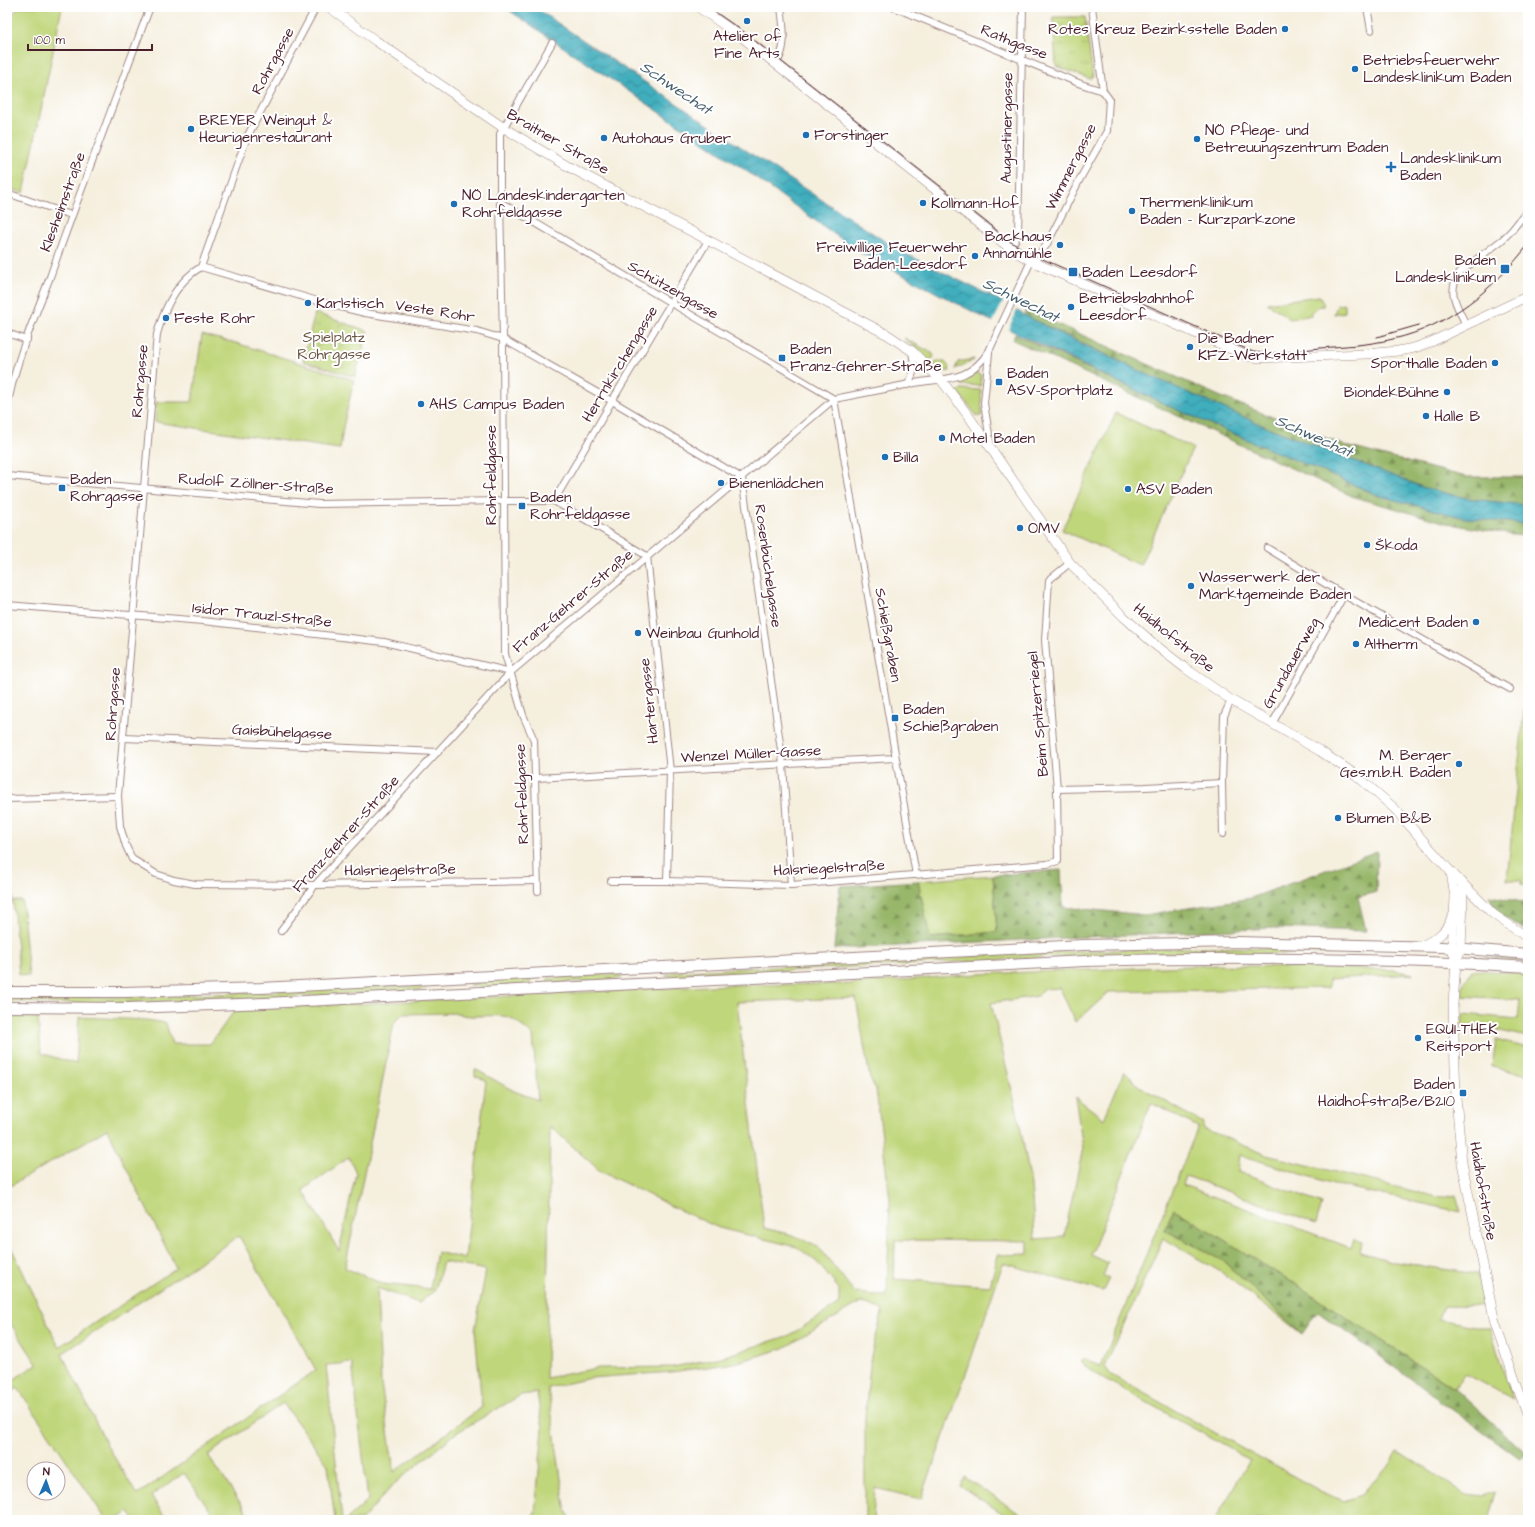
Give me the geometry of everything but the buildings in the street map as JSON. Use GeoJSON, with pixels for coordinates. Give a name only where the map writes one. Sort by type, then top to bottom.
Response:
{"type":"FeatureCollection","features":[{"type":"Feature","properties":{"kind":"main road","name":"Braitner Straße"},"geometry":{"type":"LineString","coordinates":[[329,7],[376,41],[504,128],[569,167],[888,335],[912,351],[942,381],[970,418],[992,451]]}},
{"type":"Feature","properties":{"kind":"main road"},"geometry":{"type":"LineString","coordinates":[[698,7],[737,34],[776,64],[1011,249],[1031,260],[1238,352],[1260,358],[1366,354],[1414,348],[1431,342],[1528,296]]}},
{"type":"Feature","properties":{"kind":"main road","name":"Haidhofstraße"},"geometry":{"type":"LineString","coordinates":[[992,451],[1070,563],[1124,617],[1154,644],[1231,700],[1320,751],[1356,775],[1394,808],[1451,872],[1493,914],[1528,938]]}},
{"type":"Feature","properties":{"kind":"main road","name":"Haidhofstraße"},"geometry":{"type":"LineString","coordinates":[[1451,872],[1454,887],[1454,912],[1457,948]]}},
{"type":"Feature","properties":{"kind":"main road","name":"Haidhofstraße"},"geometry":{"type":"LineString","coordinates":[[1462,882],[1463,901],[1457,948],[1453,1004],[1456,1098],[1462,1163],[1495,1323],[1528,1418]]}},
{"type":"Feature","properties":{"kind":"main road","name":"Haidhofstraße"},"geometry":{"type":"LineString","coordinates":[[1421,946],[1434,940],[1440,935],[1448,925],[1454,912]]}},
{"type":"Feature","properties":{"kind":"main road"},"geometry":{"type":"LineString","coordinates":[[7,992],[125,992],[261,988],[1082,945],[1238,942],[1421,946],[1528,954]]}},
{"type":"Feature","properties":{"kind":"main road"},"geometry":{"type":"LineString","coordinates":[[7,1007],[129,1008],[266,1003],[1085,961],[1250,958],[1456,963],[1528,967]]}},
{"type":"Feature","properties":{"kind":"street","name":"Klesheimstraße"},"geometry":{"type":"LineString","coordinates":[[7,409],[10,389],[71,215],[150,7]]}},
{"type":"Feature","properties":{"kind":"street","name":"Rohrgasse"},"geometry":{"type":"LineString","coordinates":[[118,796],[157,334],[162,317],[173,295],[194,271],[201,267],[247,137],[316,7]]}},
{"type":"Feature","properties":{"kind":"street"},"geometry":{"type":"LineString","coordinates":[[776,64],[782,54],[784,42],[781,7]]}},
{"type":"Feature","properties":{"kind":"street","name":"Rathgasse"},"geometry":{"type":"LineString","coordinates":[[893,7],[1022,58],[1081,84],[1103,91]]}},
{"type":"Feature","properties":{"kind":"street","name":"Augustinergasse"},"geometry":{"type":"LineString","coordinates":[[1011,249],[1018,234],[1023,7]]}},
{"type":"Feature","properties":{"kind":"street","name":"Wimmergasse"},"geometry":{"type":"LineString","coordinates":[[1031,260],[1038,257],[1047,244],[1081,177],[1107,131],[1109,99],[1103,91],[1092,7]]}},
{"type":"Feature","properties":{"kind":"street"},"geometry":{"type":"LineString","coordinates":[[1367,7],[1371,30]]}},
{"type":"Feature","properties":{"kind":"street","name":"Rohrfeldgasse"},"geometry":{"type":"LineString","coordinates":[[538,891],[534,740],[523,715],[505,654],[500,134],[552,43]]}},
{"type":"Feature","properties":{"kind":"street"},"geometry":{"type":"LineString","coordinates":[[7,193],[71,215]]}},
{"type":"Feature","properties":{"kind":"street","name":"Schützengasse"},"geometry":{"type":"LineString","coordinates":[[500,202],[834,399]]}},
{"type":"Feature","properties":{"kind":"street"},"geometry":{"type":"LineString","coordinates":[[1466,325],[1454,298],[1452,289],[1454,281],[1460,272],[1512,230],[1528,210]]}},
{"type":"Feature","properties":{"kind":"street","name":"Herrnkirchengasse"},"geometry":{"type":"LineString","coordinates":[[554,501],[709,240]]}},
{"type":"Feature","properties":{"kind":"street"},"geometry":{"type":"LineString","coordinates":[[834,399],[877,392],[922,382],[942,381],[975,368],[989,351],[1031,260]]}},
{"type":"Feature","properties":{"kind":"street","name":"Veste Rohr"},"geometry":{"type":"LineString","coordinates":[[201,267],[365,313],[477,331],[503,338]]}},
{"type":"Feature","properties":{"kind":"street"},"geometry":{"type":"LineString","coordinates":[[7,333],[27,340]]}},
{"type":"Feature","properties":{"kind":"street"},"geometry":{"type":"LineString","coordinates":[[503,338],[742,478]]}},
{"type":"Feature","properties":{"kind":"street"},"geometry":{"type":"LineString","coordinates":[[907,385],[914,372],[912,351]]}},
{"type":"Feature","properties":{"kind":"street","name":"Haidhofstraße"},"geometry":{"type":"LineString","coordinates":[[989,351],[984,403],[992,451]]}},
{"type":"Feature","properties":{"kind":"street","name":"Franz-Gehrer-Straße"},"geometry":{"type":"LineString","coordinates":[[281,930],[315,885],[510,672],[834,399]]}},
{"type":"Feature","properties":{"kind":"street","name":"Schießgraben"},"geometry":{"type":"LineString","coordinates":[[834,399],[916,875]]}},
{"type":"Feature","properties":{"kind":"street","name":"Rudolf Zöllner-Straße"},"geometry":{"type":"LineString","coordinates":[[7,476],[319,504],[504,501]]}},
{"type":"Feature","properties":{"kind":"street","name":"Rosenbüchelgasse"},"geometry":{"type":"LineString","coordinates":[[742,478],[783,764],[791,885]]}},
{"type":"Feature","properties":{"kind":"street"},"geometry":{"type":"LineString","coordinates":[[504,501],[554,501],[647,556]]}},
{"type":"Feature","properties":{"kind":"street"},"geometry":{"type":"LineString","coordinates":[[1267,548],[1510,689]]}},
{"type":"Feature","properties":{"kind":"street","name":"Hartergasse"},"geometry":{"type":"LineString","coordinates":[[647,556],[670,772],[667,881]]}},
{"type":"Feature","properties":{"kind":"street","name":"Beim Spitzerriegel"},"geometry":{"type":"LineString","coordinates":[[1047,864],[1058,861],[1057,789],[1045,640],[1048,580],[1070,563]]}},
{"type":"Feature","properties":{"kind":"street","name":"Grundauerweg"},"geometry":{"type":"LineString","coordinates":[[1272,724],[1344,594]]}},
{"type":"Feature","properties":{"kind":"street","name":"Isidor Trauzl-Straße"},"geometry":{"type":"LineString","coordinates":[[7,605],[204,621],[384,642],[510,672]]}},
{"type":"Feature","properties":{"kind":"street"},"geometry":{"type":"LineString","coordinates":[[1223,834],[1222,783],[1224,716],[1231,700]]}},
{"type":"Feature","properties":{"kind":"street","name":"Gaisbühelgasse"},"geometry":{"type":"LineString","coordinates":[[124,738],[438,752]]}},
{"type":"Feature","properties":{"kind":"street","name":"Wenzel Müller-Gasse"},"geometry":{"type":"LineString","coordinates":[[536,778],[670,772],[895,758]]}},
{"type":"Feature","properties":{"kind":"street"},"geometry":{"type":"LineString","coordinates":[[1057,789],[1222,783]]}},
{"type":"Feature","properties":{"kind":"street"},"geometry":{"type":"LineString","coordinates":[[7,799],[118,796]]}},
{"type":"Feature","properties":{"kind":"street","name":"Halsriegelstraße"},"geometry":{"type":"LineString","coordinates":[[118,796],[120,826],[132,859],[156,874],[174,880],[195,884],[315,885],[538,881]]}},
{"type":"Feature","properties":{"kind":"street","name":"Halsriegelstraße"},"geometry":{"type":"LineString","coordinates":[[611,881],[667,881],[791,885],[1047,864]]}},
{"type":"Feature","properties":{"kind":"green space"},"geometry":{"type":"Polygon","coordinates":[[[19,7],[62,7],[24,193],[7,188],[7,22],[19,7]]]}},
{"type":"Feature","properties":{"kind":"green space"},"geometry":{"type":"Polygon","coordinates":[[[1053,17],[1085,17],[1093,77],[1090,79],[1056,66],[1053,17]]]}},
{"type":"Feature","properties":{"kind":"green space"},"geometry":{"type":"Polygon","coordinates":[[[1319,296],[1324,305],[1322,307],[1321,305],[1310,313],[1312,315],[1290,319],[1267,303],[1319,296]]]}},
{"type":"Feature","properties":{"kind":"green space"},"geometry":{"type":"Polygon","coordinates":[[[1345,304],[1345,312],[1334,314],[1337,305],[1345,304]]]}},
{"type":"Feature","properties":{"kind":"green space"},"geometry":{"type":"Polygon","coordinates":[[[1026,310],[1219,396],[1346,446],[1466,477],[1528,477],[1528,506],[1470,499],[1425,488],[1264,426],[1155,378],[1024,315],[1026,310]]]}},
{"type":"Feature","properties":{"kind":"green space","name":"Spielplatz Rohrgasse"},"geometry":{"type":"Polygon","coordinates":[[[315,313],[368,331],[355,377],[303,361],[315,313]]]}},
{"type":"Feature","properties":{"kind":"green space"},"geometry":{"type":"Polygon","coordinates":[[[1015,334],[1175,409],[1380,496],[1465,518],[1528,524],[1528,536],[1513,535],[1450,524],[1354,497],[1013,340],[1015,334]]]}},
{"type":"Feature","properties":{"kind":"green space"},"geometry":{"type":"Polygon","coordinates":[[[202,335],[236,343],[354,380],[343,427],[340,449],[155,422],[156,402],[192,402],[202,335]]]}},
{"type":"Feature","properties":{"kind":"green space"},"geometry":{"type":"Polygon","coordinates":[[[904,338],[932,353],[934,356],[930,362],[904,338]]]}},
{"type":"Feature","properties":{"kind":"green space"},"geometry":{"type":"Polygon","coordinates":[[[974,360],[955,369],[958,362],[974,360]]]}},
{"type":"Feature","properties":{"kind":"green space"},"geometry":{"type":"Polygon","coordinates":[[[939,361],[946,363],[950,371],[940,370],[932,365],[939,361]]]}},
{"type":"Feature","properties":{"kind":"green space"},"geometry":{"type":"Polygon","coordinates":[[[975,373],[981,375],[981,386],[962,385],[961,382],[975,373]]]}},
{"type":"Feature","properties":{"kind":"green space"},"geometry":{"type":"Polygon","coordinates":[[[961,389],[981,390],[981,416],[977,416],[958,392],[961,389]]]}},
{"type":"Feature","properties":{"kind":"green space","name":"ASV Baden"},"geometry":{"type":"Polygon","coordinates":[[[1116,413],[1193,448],[1140,565],[1062,530],[1116,413]]]}},
{"type":"Feature","properties":{"kind":"green space"},"geometry":{"type":"Polygon","coordinates":[[[1528,709],[1528,885],[1521,884],[1521,880],[1507,880],[1524,711],[1528,709]]]}},
{"type":"Feature","properties":{"kind":"green space"},"geometry":{"type":"Polygon","coordinates":[[[1377,851],[1376,892],[1358,897],[1366,931],[1274,928],[834,949],[840,886],[918,881],[930,938],[997,932],[993,875],[1061,870],[1063,907],[1145,915],[1251,898],[1377,851]]]}},
{"type":"Feature","properties":{"kind":"green space"},"geometry":{"type":"Polygon","coordinates":[[[7,865],[13,901],[22,901],[29,976],[19,975],[13,902],[7,902],[7,865]]]}},
{"type":"Feature","properties":{"kind":"green space"},"geometry":{"type":"Polygon","coordinates":[[[993,875],[997,932],[929,938],[918,881],[993,875]]]}},
{"type":"Feature","properties":{"kind":"green space"},"geometry":{"type":"Polygon","coordinates":[[[1489,896],[1528,903],[1528,932],[1498,913],[1489,896]]]}},
{"type":"Feature","properties":{"kind":"green space"},"geometry":{"type":"Polygon","coordinates":[[[1205,947],[1362,950],[1362,952],[1322,954],[1184,953],[1074,956],[674,977],[665,975],[674,972],[1051,952],[1205,947]]]}},
{"type":"Feature","properties":{"kind":"green space"},"geometry":{"type":"Polygon","coordinates":[[[1473,957],[1528,960],[1528,962],[1473,959],[1473,957]]]}},
{"type":"Feature","properties":{"kind":"green space"},"geometry":{"type":"Polygon","coordinates":[[[1216,965],[1393,970],[1413,974],[1329,979],[1329,988],[1109,992],[1075,1022],[1060,988],[1043,989],[1038,996],[991,1003],[1019,1120],[1031,1185],[1035,1239],[1064,1237],[1083,1148],[1075,1097],[1104,1119],[1124,1071],[1139,1086],[1203,1123],[1202,1128],[1267,1155],[1441,1198],[1456,1195],[1461,1212],[1337,1185],[1240,1155],[1238,1172],[1322,1204],[1316,1224],[1186,1176],[1183,1185],[1351,1248],[1354,1239],[1362,1242],[1360,1252],[1395,1262],[1477,1274],[1483,1307],[1443,1306],[1438,1319],[1490,1329],[1513,1399],[1466,1374],[1454,1388],[1311,1294],[1174,1209],[1165,1230],[1222,1260],[1302,1334],[1221,1272],[1163,1238],[1105,1367],[1111,1375],[1322,1492],[1344,1501],[1362,1495],[1392,1461],[1398,1451],[1466,1494],[1485,1496],[1496,1492],[1488,1520],[1215,1520],[1250,1460],[1098,1375],[1080,1362],[1083,1359],[1101,1366],[1198,1127],[1151,1103],[1091,1255],[1108,1263],[1103,1276],[1109,1278],[1103,1291],[1003,1263],[966,1374],[921,1499],[875,1488],[873,1520],[865,1520],[865,1417],[871,1356],[883,1310],[861,1302],[784,1348],[735,1363],[672,1372],[590,1378],[548,1388],[565,1507],[571,1520],[532,1520],[535,1513],[543,1429],[537,1393],[521,1395],[456,1433],[393,1485],[362,1520],[346,1520],[368,1500],[352,1363],[326,1365],[342,1520],[335,1520],[328,1465],[283,1403],[208,1455],[252,1520],[217,1520],[184,1473],[151,1496],[167,1520],[134,1520],[129,1512],[116,1520],[102,1520],[105,1518],[18,1388],[7,1395],[7,1384],[37,1364],[7,1318],[7,1239],[59,1347],[176,1268],[107,1129],[7,1188],[7,1015],[38,1018],[41,1053],[76,1064],[79,1017],[146,1020],[166,1023],[172,1044],[210,1044],[235,1010],[727,985],[850,984],[979,974],[1216,965]],[[856,998],[737,1002],[764,1228],[792,1235],[818,1246],[855,1293],[887,1296],[890,1199],[876,1089],[870,1079],[856,998]],[[458,1013],[402,1014],[394,1023],[345,1268],[383,1284],[430,1289],[437,1252],[465,1259],[486,1080],[475,1076],[475,1069],[514,1091],[538,1100],[533,1035],[511,1018],[505,1016],[469,1016],[458,1013]],[[550,1126],[546,1378],[597,1368],[673,1367],[722,1357],[790,1335],[839,1304],[839,1289],[817,1262],[797,1247],[719,1228],[675,1208],[600,1171],[550,1126]],[[349,1157],[303,1190],[339,1251],[356,1173],[349,1157]],[[239,1236],[62,1354],[107,1445],[137,1495],[316,1370],[239,1236]],[[895,1240],[894,1279],[990,1286],[998,1255],[1028,1254],[1028,1241],[895,1240]],[[443,1262],[435,1290],[419,1303],[377,1288],[381,1383],[394,1472],[482,1407],[475,1330],[486,1270],[443,1262]]]}},
{"type":"Feature","properties":{"kind":"green space"},"geometry":{"type":"Polygon","coordinates":[[[1472,970],[1528,973],[1528,1037],[1496,1030],[1462,1029],[1463,1014],[1518,1019],[1520,1000],[1462,996],[1463,985],[1472,970]]]}},
{"type":"Feature","properties":{"kind":"green space"},"geometry":{"type":"Polygon","coordinates":[[[615,974],[623,977],[614,980],[548,983],[548,978],[615,974]]]}},
{"type":"Feature","properties":{"kind":"green space"},"geometry":{"type":"Polygon","coordinates":[[[531,979],[530,984],[484,987],[469,985],[480,981],[531,979]]]}},
{"type":"Feature","properties":{"kind":"green space"},"geometry":{"type":"Polygon","coordinates":[[[395,986],[426,987],[420,990],[162,1002],[7,1002],[7,997],[146,997],[395,986]]]}},
{"type":"Feature","properties":{"kind":"green space"},"geometry":{"type":"Polygon","coordinates":[[[1496,1040],[1528,1048],[1528,1075],[1492,1067],[1496,1040]]]}},
{"type":"Feature","properties":{"kind":"green space"},"geometry":{"type":"Polygon","coordinates":[[[1174,1209],[1311,1294],[1454,1388],[1525,1453],[1521,1459],[1318,1311],[1302,1334],[1222,1260],[1165,1230],[1174,1209]]]}},
{"type":"Feature","properties":{"kind":"green space"},"geometry":{"type":"Polygon","coordinates":[[[964,1477],[1029,1520],[1013,1520],[960,1486],[964,1477]]]}},
{"type":"Feature","properties":{"kind":"water"},"geometry":{"type":"Polygon","coordinates":[[[504,7],[534,7],[753,155],[900,251],[1003,302],[1024,315],[1155,378],[1264,426],[1425,488],[1470,499],[1527,505],[1528,524],[1465,518],[1380,496],[1175,409],[979,315],[859,252],[745,170],[504,7]]]}},
{"type":"Feature","properties":{"kind":"pier"},"geometry":{"type":"Polygon","coordinates":[[[1004,300],[1018,308],[1007,332],[992,324],[1004,300]]]}},
{"type":"Feature","properties":{"kind":"tram line"},"geometry":{"type":"LineString","coordinates":[[708,7],[744,32],[1014,244],[1038,257],[1253,352],[1278,353],[1366,344],[1393,339],[1413,333],[1433,325],[1469,304],[1501,276],[1528,245]]}},
{"type":"Feature","properties":{"kind":"tram line"},"geometry":{"type":"LineString","coordinates":[[1377,337],[1419,325]]}},
{"type":"Feature","properties":{"kind":"place","name":"Atelier of Fine Arts"},"geometry":{"type":"Point","coordinates":[747,21]}},
{"type":"Feature","properties":{"kind":"place","name":"Rotes Kreuz Bezirksstelle Baden"},"geometry":{"type":"Point","coordinates":[1285,29]}},
{"type":"Feature","properties":{"kind":"place","name":"Betriebsfeuerwehr Landesklinikum Baden"},"geometry":{"type":"Point","coordinates":[1355,69]}},
{"type":"Feature","properties":{"kind":"place","name":"BREYER Weingut & Heurigenrestaurant"},"geometry":{"type":"Point","coordinates":[191,129]}},
{"type":"Feature","properties":{"kind":"place","name":"Forstinger"},"geometry":{"type":"Point","coordinates":[806,135]}},
{"type":"Feature","properties":{"kind":"place","name":"Autohaus Gruber"},"geometry":{"type":"Point","coordinates":[604,138]}},
{"type":"Feature","properties":{"kind":"place","name":"NÖ Pflege- und Betreuungszentrum Baden"},"geometry":{"type":"Point","coordinates":[1197,139]}},
{"type":"Feature","properties":{"kind":"place","name":"Landesklinikum Baden"},"geometry":{"type":"Point","coordinates":[1391,167]}},
{"type":"Feature","properties":{"kind":"place","name":"Kollmann-Hof"},"geometry":{"type":"Point","coordinates":[923,203]}},
{"type":"Feature","properties":{"kind":"place","name":"NÖ Landeskindergarten Rohrfeldgasse"},"geometry":{"type":"Point","coordinates":[454,204]}},
{"type":"Feature","properties":{"kind":"place","name":"Thermenklinikum Baden - Kurzparkzone"},"geometry":{"type":"Point","coordinates":[1132,211]}},
{"type":"Feature","properties":{"kind":"place","name":"Backhaus Annamühle"},"geometry":{"type":"Point","coordinates":[1060,245]}},
{"type":"Feature","properties":{"kind":"place","name":"Freiwillige Feuerwehr Baden-Leesdorf"},"geometry":{"type":"Point","coordinates":[975,256]}},
{"type":"Feature","properties":{"kind":"place","name":"Baden Landesklinikum"},"geometry":{"type":"Point","coordinates":[1505,269]}},
{"type":"Feature","properties":{"kind":"place","name":"Baden Leesdorf"},"geometry":{"type":"Point","coordinates":[1073,272]}},
{"type":"Feature","properties":{"kind":"place","name":"Karlstisch"},"geometry":{"type":"Point","coordinates":[308,303]}},
{"type":"Feature","properties":{"kind":"place","name":"Betriebsbahnhof Leesdorf"},"geometry":{"type":"Point","coordinates":[1071,307]}},
{"type":"Feature","properties":{"kind":"place","name":"Feste Rohr"},"geometry":{"type":"Point","coordinates":[166,318]}},
{"type":"Feature","properties":{"kind":"place","name":"Die Badner KFZ-Werkstatt"},"geometry":{"type":"Point","coordinates":[1190,347]}},
{"type":"Feature","properties":{"kind":"place","name":"Baden Franz-Gehrer-Straße"},"geometry":{"type":"Point","coordinates":[782,358]}},
{"type":"Feature","properties":{"kind":"place","name":"Sporthalle Baden"},"geometry":{"type":"Point","coordinates":[1495,363]}},
{"type":"Feature","properties":{"kind":"place","name":"Baden ASV-Sportplatz"},"geometry":{"type":"Point","coordinates":[999,382]}},
{"type":"Feature","properties":{"kind":"place","name":"BiondekBühne"},"geometry":{"type":"Point","coordinates":[1447,392]}},
{"type":"Feature","properties":{"kind":"place","name":"AHS Campus Baden"},"geometry":{"type":"Point","coordinates":[421,404]}},
{"type":"Feature","properties":{"kind":"place","name":"Halle B"},"geometry":{"type":"Point","coordinates":[1426,416]}},
{"type":"Feature","properties":{"kind":"place","name":"Motel Baden"},"geometry":{"type":"Point","coordinates":[942,438]}},
{"type":"Feature","properties":{"kind":"place","name":"Billa"},"geometry":{"type":"Point","coordinates":[885,457]}},
{"type":"Feature","properties":{"kind":"place","name":"Bienenlädchen"},"geometry":{"type":"Point","coordinates":[721,483]}},
{"type":"Feature","properties":{"kind":"place","name":"Baden Rohrgasse"},"geometry":{"type":"Point","coordinates":[62,488]}},
{"type":"Feature","properties":{"kind":"place","name":"ASV Baden"},"geometry":{"type":"Point","coordinates":[1128,489]}},
{"type":"Feature","properties":{"kind":"place","name":"Baden Rohrfeldgasse"},"geometry":{"type":"Point","coordinates":[522,506]}},
{"type":"Feature","properties":{"kind":"place","name":"OMV"},"geometry":{"type":"Point","coordinates":[1020,528]}},
{"type":"Feature","properties":{"kind":"place","name":"Škoda"},"geometry":{"type":"Point","coordinates":[1367,545]}},
{"type":"Feature","properties":{"kind":"place","name":"Wasserwerk der Marktgemeinde Baden"},"geometry":{"type":"Point","coordinates":[1191,586]}},
{"type":"Feature","properties":{"kind":"place","name":"Medicent Baden"},"geometry":{"type":"Point","coordinates":[1476,622]}},
{"type":"Feature","properties":{"kind":"place","name":"Weinbau Gunhold"},"geometry":{"type":"Point","coordinates":[638,633]}},
{"type":"Feature","properties":{"kind":"place","name":"Altherm"},"geometry":{"type":"Point","coordinates":[1356,644]}},
{"type":"Feature","properties":{"kind":"place","name":"Baden Schießgraben"},"geometry":{"type":"Point","coordinates":[895,718]}},
{"type":"Feature","properties":{"kind":"place","name":"M. Berger Ges.m.b.H. Baden"},"geometry":{"type":"Point","coordinates":[1459,764]}},
{"type":"Feature","properties":{"kind":"place","name":"Blumen B&B"},"geometry":{"type":"Point","coordinates":[1338,818]}},
{"type":"Feature","properties":{"kind":"place","name":"EQUI-THEK Reitsport"},"geometry":{"type":"Point","coordinates":[1418,1038]}},
{"type":"Feature","properties":{"kind":"place","name":"Baden Haidhofstraße/B210"},"geometry":{"type":"Point","coordinates":[1463,1093]}},
{"type":"Feature","properties":{"kind":"water label","name":"Schwechat"},"geometry":{"type":"Point","coordinates":[676,88]}},
{"type":"Feature","properties":{"kind":"water label","name":"Schwechat"},"geometry":{"type":"Point","coordinates":[1021,300]}},
{"type":"Feature","properties":{"kind":"water label","name":"Schwechat"},"geometry":{"type":"Point","coordinates":[1314,436]}}]}
